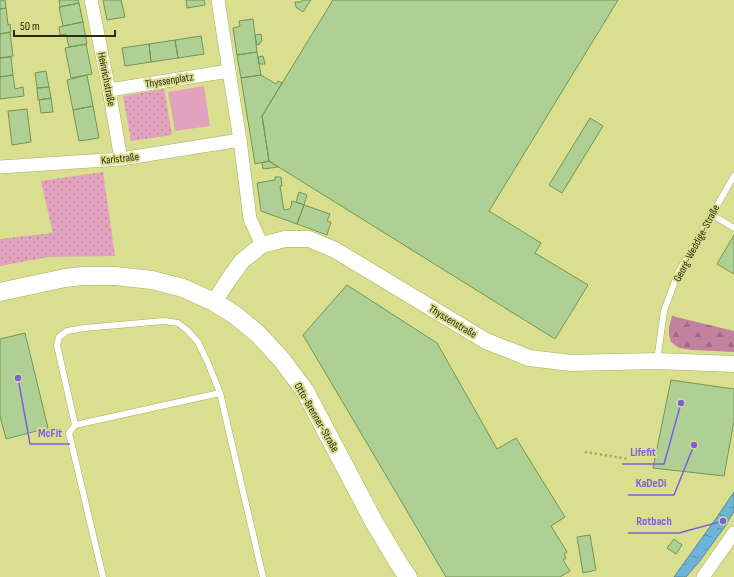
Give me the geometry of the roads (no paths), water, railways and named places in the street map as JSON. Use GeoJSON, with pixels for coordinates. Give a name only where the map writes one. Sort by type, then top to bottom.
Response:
{"type":"FeatureCollection","features":[{"type":"Feature","properties":{"kind":"main road","name":"Otto-Brenner-Straße"},"geometry":{"type":"LineString","coordinates":[[0,292],[65,278],[82,276],[115,276],[152,280],[183,288],[214,302],[235,315],[258,334],[282,360],[305,391],[374,522],[408,577]]}},
{"type":"Feature","properties":{"kind":"street","name":"Heinrichstraße"},"geometry":{"type":"LineString","coordinates":[[91,0],[121,159]]}},
{"type":"Feature","properties":{"kind":"street"},"geometry":{"type":"LineString","coordinates":[[218,0],[240,140],[250,219],[262,245]]}},
{"type":"Feature","properties":{"kind":"street","name":"Thyssenplatz"},"geometry":{"type":"LineString","coordinates":[[109,90],[229,71]]}},
{"type":"Feature","properties":{"kind":"street","name":"Karlstraße"},"geometry":{"type":"LineString","coordinates":[[0,167],[121,159],[240,140]]}},
{"type":"Feature","properties":{"kind":"street","name":"Thyssenstraße"},"geometry":{"type":"LineString","coordinates":[[214,302],[228,279],[242,261],[262,245],[285,239],[309,239],[335,250],[486,341],[528,358],[571,363],[657,361],[734,364]]}},
{"type":"Feature","properties":{"kind":"street"},"geometry":{"type":"LineString","coordinates":[[703,577],[734,533]]}},
{"type":"Feature","properties":{"kind":"lane","name":"Georg-Weddige-Straße"},"geometry":{"type":"LineString","coordinates":[[657,361],[664,311],[678,273],[734,176]]}},
{"type":"Feature","properties":{"kind":"lane"},"geometry":{"type":"LineString","coordinates":[[711,214],[734,228]]}},
{"type":"Feature","properties":{"kind":"lane"},"geometry":{"type":"LineString","coordinates":[[75,425],[57,345],[59,337],[67,331],[84,328],[164,321],[178,323],[187,330],[198,342],[220,393],[263,577]]}},
{"type":"Feature","properties":{"kind":"lane"},"geometry":{"type":"LineString","coordinates":[[103,577],[68,433],[75,425],[220,393]]}},
{"type":"Feature","properties":{"kind":"water"},"geometry":{"type":"Polygon","coordinates":[[[734,492],[734,511],[726,525],[686,577],[674,577],[717,517],[734,492]]]}},
{"type":"Feature","properties":{"kind":"place","name":"McFit"},"geometry":{"type":"Point","coordinates":[18,378]}},
{"type":"Feature","properties":{"kind":"place","name":"Lifefit"},"geometry":{"type":"Point","coordinates":[681,403]}},
{"type":"Feature","properties":{"kind":"place","name":"KaDeDi"},"geometry":{"type":"Point","coordinates":[694,445]}},
{"type":"Feature","properties":{"kind":"place","name":"Rotbach"},"geometry":{"type":"Point","coordinates":[723,521]}}]}
